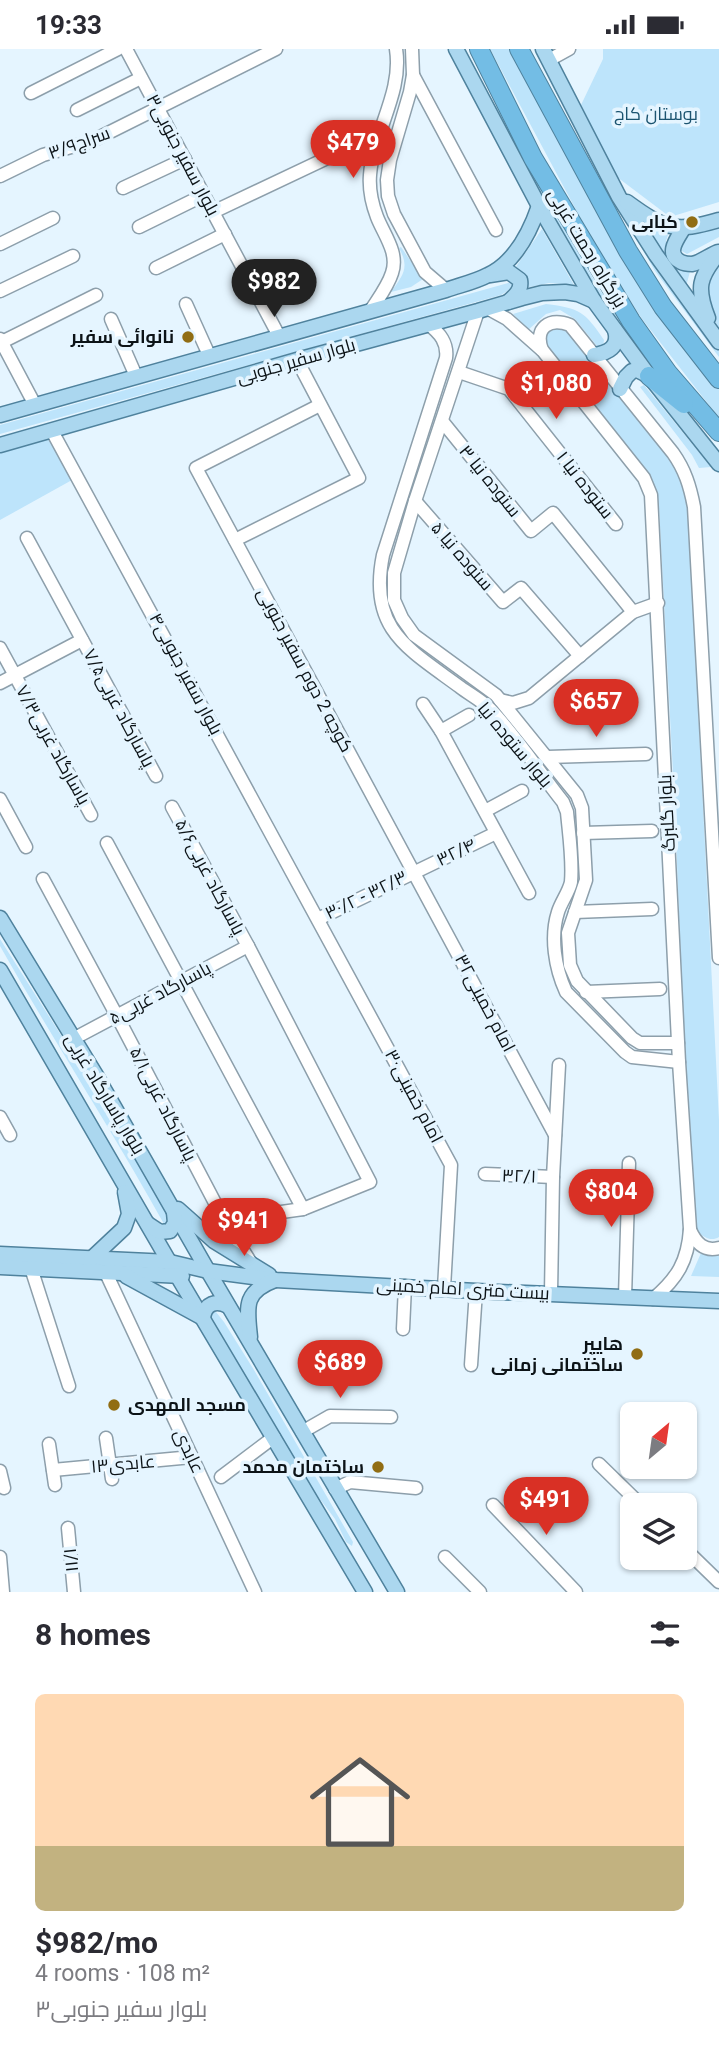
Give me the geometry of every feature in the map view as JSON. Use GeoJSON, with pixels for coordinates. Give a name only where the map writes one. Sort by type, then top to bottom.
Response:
{"type":"FeatureCollection","features":[{"type":"Feature","properties":{"kind":"highway","name":"بزرگراه رحمت غربی"},"geometry":{"type":"LineString","coordinates":[[478,49],[533,158],[631,321],[668,373],[719,431]]}},
{"type":"Feature","properties":{"kind":"highway","name":"بزرگراه رحمت غربی"},"geometry":{"type":"LineString","coordinates":[[519,49],[628,251],[663,307],[719,379]]}},
{"type":"Feature","properties":{"kind":"highway"},"geometry":{"type":"LineString","coordinates":[[649,376],[719,431]]}},
{"type":"Feature","properties":{"kind":"main road"},"geometry":{"type":"LineString","coordinates":[[456,49],[539,206],[594,301],[719,464]]}},
{"type":"Feature","properties":{"kind":"main road"},"geometry":{"type":"LineString","coordinates":[[478,49],[484,102]]}},
{"type":"Feature","properties":{"kind":"main road"},"geometry":{"type":"LineString","coordinates":[[536,49],[546,55],[620,197],[656,255],[717,339]]}},
{"type":"Feature","properties":{"kind":"main road"},"geometry":{"type":"LineString","coordinates":[[620,197],[664,225],[683,229],[719,220]]}},
{"type":"Feature","properties":{"kind":"main road","name":"بلوار سفیر جنوبی"},"geometry":{"type":"LineString","coordinates":[[0,415],[446,290],[489,275],[522,243],[539,206]]}},
{"type":"Feature","properties":{"kind":"main road"},"geometry":{"type":"LineString","coordinates":[[683,229],[673,246],[673,254],[677,259],[692,264],[719,252]]}},
{"type":"Feature","properties":{"kind":"main road"},"geometry":{"type":"LineString","coordinates":[[717,339],[703,306],[700,281],[719,252]]}},
{"type":"Feature","properties":{"kind":"main road"},"geometry":{"type":"LineString","coordinates":[[489,275],[509,272],[520,280],[519,291],[506,303]]}},
{"type":"Feature","properties":{"kind":"main road","name":"بلوار سفیر جنوبی"},"geometry":{"type":"LineString","coordinates":[[0,445],[522,297],[551,292],[578,295],[594,301]]}},
{"type":"Feature","properties":{"kind":"main road"},"geometry":{"type":"LineString","coordinates":[[594,355],[610,350],[616,343],[615,330]]}},
{"type":"Feature","properties":{"kind":"main road"},"geometry":{"type":"LineString","coordinates":[[621,389],[632,371],[637,370],[649,376]]}},
{"type":"Feature","properties":{"kind":"main road","name":"بلوار پاسارگاد غربی"},"geometry":{"type":"LineString","coordinates":[[0,918],[97,1077],[397,1592]]}},
{"type":"Feature","properties":{"kind":"main road","name":"بلوار پاسارگاد غربی"},"geometry":{"type":"LineString","coordinates":[[0,970],[365,1592]]}},
{"type":"Feature","properties":{"kind":"main road"},"geometry":{"type":"LineString","coordinates":[[91,1259],[124,1229],[129,1214],[122,1177]]}},
{"type":"Feature","properties":{"kind":"main road"},"geometry":{"type":"LineString","coordinates":[[164,1195],[214,1241],[276,1280]]}},
{"type":"Feature","properties":{"kind":"main road"},"geometry":{"type":"LineString","coordinates":[[147,1223],[160,1232],[170,1231],[175,1223],[173,1211]]}},
{"type":"Feature","properties":{"kind":"main road"},"geometry":{"type":"LineString","coordinates":[[0,1254],[170,1262],[208,1271]]}},
{"type":"Feature","properties":{"kind":"main road"},"geometry":{"type":"LineString","coordinates":[[0,1266],[178,1277],[208,1271]]}},
{"type":"Feature","properties":{"kind":"main road","name":"بیست متری امام خمینی"},"geometry":{"type":"LineString","coordinates":[[208,1271],[276,1280],[719,1301]]}},
{"type":"Feature","properties":{"kind":"main road"},"geometry":{"type":"LineString","coordinates":[[122,1273],[203,1318],[210,1304],[217,1302],[228,1306]]}},
{"type":"Feature","properties":{"kind":"main road"},"geometry":{"type":"LineString","coordinates":[[250,1342],[247,1312],[253,1291],[276,1280]]}},
{"type":"Feature","properties":{"kind":"main road"},"geometry":{"type":"LineString","coordinates":[[352,1571],[375,1557]]}},
{"type":"Feature","properties":{"kind":"street"},"geometry":{"type":"LineString","coordinates":[[31,93],[118,49]]}},
{"type":"Feature","properties":{"kind":"street","name":"بلوار سفیر جنوبی۳"},"geometry":{"type":"LineString","coordinates":[[126,49],[279,336]]}},
{"type":"Feature","properties":{"kind":"street","name":"سراج۳/۹"},"geometry":{"type":"LineString","coordinates":[[0,176],[43,155],[92,141],[276,49]]}},
{"type":"Feature","properties":{"kind":"street"},"geometry":{"type":"LineString","coordinates":[[371,310],[392,273],[395,258],[376,216],[370,175],[396,80],[396,49]]}},
{"type":"Feature","properties":{"kind":"street"},"geometry":{"type":"LineString","coordinates":[[412,49],[413,75],[390,160],[388,196],[394,214],[425,272],[446,290]]}},
{"type":"Feature","properties":{"kind":"street"},"geometry":{"type":"LineString","coordinates":[[546,55],[569,49]]}},
{"type":"Feature","properties":{"kind":"street"},"geometry":{"type":"LineString","coordinates":[[413,75],[496,230]]}},
{"type":"Feature","properties":{"kind":"street"},"geometry":{"type":"LineString","coordinates":[[77,110],[141,78]]}},
{"type":"Feature","properties":{"kind":"street"},"geometry":{"type":"LineString","coordinates":[[213,212],[380,133]]}},
{"type":"Feature","properties":{"kind":"street"},"geometry":{"type":"LineString","coordinates":[[123,188],[185,159]]}},
{"type":"Feature","properties":{"kind":"street"},"geometry":{"type":"LineString","coordinates":[[139,227],[204,195]]}},
{"type":"Feature","properties":{"kind":"street"},"geometry":{"type":"LineString","coordinates":[[0,244],[53,218]]}},
{"type":"Feature","properties":{"kind":"street"},"geometry":{"type":"LineString","coordinates":[[156,268],[225,234]]}},
{"type":"Feature","properties":{"kind":"street"},"geometry":{"type":"LineString","coordinates":[[390,243],[403,243],[406,236]]}},
{"type":"Feature","properties":{"kind":"street"},"geometry":{"type":"LineString","coordinates":[[0,291],[73,256]]}},
{"type":"Feature","properties":{"kind":"street"},"geometry":{"type":"LineString","coordinates":[[35,405],[1,340],[96,295]]}},
{"type":"Feature","properties":{"kind":"street"},"geometry":{"type":"LineString","coordinates":[[186,305],[209,355]]}},
{"type":"Feature","properties":{"kind":"street","name":"بلوار گلبرگ"},"geometry":{"type":"LineString","coordinates":[[483,310],[507,319],[543,351],[644,478],[651,495],[679,1062],[690,1229],[685,1259],[667,1287],[653,1299]]}},
{"type":"Feature","properties":{"kind":"street","name":"بلوار ستوده نیا"},"geometry":{"type":"LineString","coordinates":[[483,310],[415,501],[394,573],[394,600],[414,635],[496,695],[577,795],[582,808],[586,880],[568,933],[570,965],[577,981],[586,992],[632,1038],[640,1043],[648,1043]]}},
{"type":"Feature","properties":{"kind":"street"},"geometry":{"type":"LineString","coordinates":[[111,319],[136,376]]}},
{"type":"Feature","properties":{"kind":"street"},"geometry":{"type":"LineString","coordinates":[[543,351],[540,337],[547,324],[561,322],[570,325],[681,464],[691,486],[719,958]]}},
{"type":"Feature","properties":{"kind":"street"},"geometry":{"type":"LineString","coordinates":[[428,324],[441,337],[447,351],[446,358]]}},
{"type":"Feature","properties":{"kind":"street","name":"ستوده نیا ۱"},"geometry":{"type":"LineString","coordinates":[[446,358],[457,352],[461,366],[509,389],[616,524]]}},
{"type":"Feature","properties":{"kind":"street","name":"بلوار ستوده نیا"},"geometry":{"type":"LineString","coordinates":[[446,358],[379,571],[383,612],[402,644],[488,707],[562,802],[568,821],[571,884],[558,911],[555,958],[566,992],[632,1057],[679,1062]]}},
{"type":"Feature","properties":{"kind":"street"},"geometry":{"type":"LineString","coordinates":[[234,540],[359,478],[297,360]]}},
{"type":"Feature","properties":{"kind":"street","name":"کوچه 2 دوم سفیر جنوبی"},"geometry":{"type":"LineString","coordinates":[[320,405],[196,468],[415,872]]}},
{"type":"Feature","properties":{"kind":"street","name":"ستوده نیا ۳"},"geometry":{"type":"LineString","coordinates":[[442,421],[531,531],[553,513],[633,612]]}},
{"type":"Feature","properties":{"kind":"street","name":"بلوار سفیر جنوبی۴"},"geometry":{"type":"LineString","coordinates":[[52,431],[318,919]]}},
{"type":"Feature","properties":{"kind":"street","name":"ستوده نیا ۵"},"geometry":{"type":"LineString","coordinates":[[415,501],[503,602],[521,588],[579,656]]}},
{"type":"Feature","properties":{"kind":"street","name":"پاسارگاد غربی۷/۵"},"geometry":{"type":"LineString","coordinates":[[27,538],[156,776]]}},
{"type":"Feature","properties":{"kind":"street"},"geometry":{"type":"LineString","coordinates":[[500,700],[513,703],[529,698],[633,612],[658,603]]}},
{"type":"Feature","properties":{"kind":"street"},"geometry":{"type":"LineString","coordinates":[[0,683],[82,640]]}},
{"type":"Feature","properties":{"kind":"street","name":"پاسارگاد غربی۷/۳"},"geometry":{"type":"LineString","coordinates":[[0,648],[91,815]]}},
{"type":"Feature","properties":{"kind":"street"},"geometry":{"type":"LineString","coordinates":[[423,704],[441,731],[529,893]]}},
{"type":"Feature","properties":{"kind":"street"},"geometry":{"type":"LineString","coordinates":[[441,731],[469,715]]}},
{"type":"Feature","properties":{"kind":"street"},"geometry":{"type":"LineString","coordinates":[[548,757],[646,754]]}},
{"type":"Feature","properties":{"kind":"street"},"geometry":{"type":"LineString","coordinates":[[485,811],[523,791]]}},
{"type":"Feature","properties":{"kind":"street"},"geometry":{"type":"LineString","coordinates":[[0,799],[26,847]]}},
{"type":"Feature","properties":{"kind":"street","name":"پاسارگاد غربی۵/۶"},"geometry":{"type":"LineString","coordinates":[[173,807],[370,1182],[303,1209]]}},
{"type":"Feature","properties":{"kind":"street"},"geometry":{"type":"LineString","coordinates":[[583,833],[652,831]]}},
{"type":"Feature","properties":{"kind":"street","name":"۳۲/۴"},"geometry":{"type":"LineString","coordinates":[[415,872],[496,832]]}},
{"type":"Feature","properties":{"kind":"street"},"geometry":{"type":"LineString","coordinates":[[107,843],[303,1209],[224,1220]]}},
{"type":"Feature","properties":{"kind":"street","name":"۳۰/۲ - ۳۲/۳"},"geometry":{"type":"LineString","coordinates":[[318,919],[415,872]]}},
{"type":"Feature","properties":{"kind":"street","name":"امام خمینی۳۲"},"geometry":{"type":"LineString","coordinates":[[415,872],[555,1135]]}},
{"type":"Feature","properties":{"kind":"street","name":"پاسارگاد غربی۵/۱"},"geometry":{"type":"LineString","coordinates":[[43,879],[224,1220],[252,1265]]}},
{"type":"Feature","properties":{"kind":"street"},"geometry":{"type":"LineString","coordinates":[[575,912],[652,909]]}},
{"type":"Feature","properties":{"kind":"street","name":"امام خمینی۳۰"},"geometry":{"type":"LineString","coordinates":[[318,919],[451,1165],[444,1288]]}},
{"type":"Feature","properties":{"kind":"street","name":"پاسارگاد غربی۵"},"geometry":{"type":"LineString","coordinates":[[73,1039],[248,946]]}},
{"type":"Feature","properties":{"kind":"street"},"geometry":{"type":"LineString","coordinates":[[586,992],[660,989]]}},
{"type":"Feature","properties":{"kind":"street"},"geometry":{"type":"LineString","coordinates":[[648,1043],[656,1047],[657,1052],[648,1058]]}},
{"type":"Feature","properties":{"kind":"street"},"geometry":{"type":"LineString","coordinates":[[648,1043],[678,1043]]}},
{"type":"Feature","properties":{"kind":"street"},"geometry":{"type":"LineString","coordinates":[[551,1293],[559,1065]]}},
{"type":"Feature","properties":{"kind":"street"},"geometry":{"type":"LineString","coordinates":[[0,1117],[10,1135]]}},
{"type":"Feature","properties":{"kind":"street"},"geometry":{"type":"LineString","coordinates":[[625,1297],[629,1163]]}},
{"type":"Feature","properties":{"kind":"street","name":"۳۲/۱"},"geometry":{"type":"LineString","coordinates":[[485,1174],[553,1177]]}},
{"type":"Feature","properties":{"kind":"street"},"geometry":{"type":"LineString","coordinates":[[690,1229],[701,1246],[708,1249],[719,1248]]}},
{"type":"Feature","properties":{"kind":"street"},"geometry":{"type":"LineString","coordinates":[[31,1268],[69,1385]]}},
{"type":"Feature","properties":{"kind":"street","name":"عابدی"},"geometry":{"type":"LineString","coordinates":[[106,1273],[255,1592]]}},
{"type":"Feature","properties":{"kind":"street"},"geometry":{"type":"LineString","coordinates":[[403,1329],[405,1286]]}},
{"type":"Feature","properties":{"kind":"street"},"geometry":{"type":"LineString","coordinates":[[471,1365],[476,1291]]}},
{"type":"Feature","properties":{"kind":"street"},"geometry":{"type":"LineString","coordinates":[[302,1432],[330,1416],[391,1417]]}},
{"type":"Feature","properties":{"kind":"street"},"geometry":{"type":"LineString","coordinates":[[221,1477],[274,1437]]}},
{"type":"Feature","properties":{"kind":"street"},"geometry":{"type":"LineString","coordinates":[[106,1438],[113,1479]]}},
{"type":"Feature","properties":{"kind":"street"},"geometry":{"type":"LineString","coordinates":[[50,1444],[55,1485]]}},
{"type":"Feature","properties":{"kind":"street","name":"عابدی۱۳"},"geometry":{"type":"LineString","coordinates":[[53,1470],[192,1457]]}},
{"type":"Feature","properties":{"kind":"street"},"geometry":{"type":"LineString","coordinates":[[599,1464],[629,1493]]}},
{"type":"Feature","properties":{"kind":"street"},"geometry":{"type":"LineString","coordinates":[[0,1471],[4,1488]]}},
{"type":"Feature","properties":{"kind":"street"},"geometry":{"type":"LineString","coordinates":[[335,1489],[350,1482],[416,1488]]}},
{"type":"Feature","properties":{"kind":"street"},"geometry":{"type":"LineString","coordinates":[[493,1505],[576,1592]]}},
{"type":"Feature","properties":{"kind":"street","name":"۱۱/۱"},"geometry":{"type":"LineString","coordinates":[[68,1528],[74,1592]]}},
{"type":"Feature","properties":{"kind":"street"},"geometry":{"type":"LineString","coordinates":[[0,1557],[3,1592]]}},
{"type":"Feature","properties":{"kind":"street"},"geometry":{"type":"LineString","coordinates":[[445,1557],[480,1592]]}},
{"type":"Feature","properties":{"kind":"street"},"geometry":{"type":"LineString","coordinates":[[697,1560],[719,1581]]}},
{"type":"Feature","properties":{"kind":"green space"},"geometry":{"type":"Polygon","coordinates":[[[490,49],[511,49],[608,232],[719,386],[719,418],[642,319],[590,236],[490,49]]]}},
{"type":"Feature","properties":{"kind":"green space","name":"بوستان کاج"},"geometry":{"type":"Polygon","coordinates":[[[603,49],[719,49],[719,202],[670,217],[617,177],[581,105],[603,59],[603,49]]]}},
{"type":"Feature","properties":{"kind":"green space"},"geometry":{"type":"Polygon","coordinates":[[[549,79],[555,81],[654,262],[719,351],[719,357],[655,271],[600,176],[549,79]]]}},
{"type":"Feature","properties":{"kind":"green space"},"geometry":{"type":"Polygon","coordinates":[[[492,105],[501,108],[599,289],[675,389],[652,369],[600,295],[492,105]]]}},
{"type":"Feature","properties":{"kind":"green space"},"geometry":{"type":"Polygon","coordinates":[[[642,222],[669,232],[667,251],[691,268],[685,290],[642,222]]]}},
{"type":"Feature","properties":{"kind":"green space"},"geometry":{"type":"Polygon","coordinates":[[[719,226],[719,237],[687,254],[680,250],[681,237],[719,226]]]}},
{"type":"Feature","properties":{"kind":"green space"},"geometry":{"type":"Polygon","coordinates":[[[542,229],[574,285],[549,283],[525,288],[513,271],[542,229]]]}},
{"type":"Feature","properties":{"kind":"green space"},"geometry":{"type":"Polygon","coordinates":[[[401,247],[423,279],[411,287],[391,292],[404,271],[404,261],[399,248],[401,247]]]}},
{"type":"Feature","properties":{"kind":"green space"},"geometry":{"type":"Polygon","coordinates":[[[719,265],[719,331],[710,305],[708,289],[713,273],[719,265]]]}},
{"type":"Feature","properties":{"kind":"green space"},"geometry":{"type":"Polygon","coordinates":[[[512,282],[515,286],[501,295],[0,434],[0,425],[512,282]]]}},
{"type":"Feature","properties":{"kind":"green space"},"geometry":{"type":"Polygon","coordinates":[[[546,304],[567,307],[581,313],[604,340],[603,346],[597,346],[575,319],[560,310],[546,314],[528,330],[513,314],[546,304]]]}},
{"type":"Feature","properties":{"kind":"green space"},"geometry":{"type":"Polygon","coordinates":[[[558,327],[565,328],[669,455],[685,487],[719,1120],[719,1237],[713,1239],[697,1232],[683,1022],[659,508],[654,489],[547,350],[546,335],[558,327]]]}},
{"type":"Feature","properties":{"kind":"green space"},"geometry":{"type":"Polygon","coordinates":[[[644,385],[711,467],[699,468],[640,387],[644,385]]]}},
{"type":"Feature","properties":{"kind":"green space"},"geometry":{"type":"Polygon","coordinates":[[[52,431],[81,475],[0,520],[0,448],[52,431]]]}},
{"type":"Feature","properties":{"kind":"green space"},"geometry":{"type":"Polygon","coordinates":[[[0,939],[97,1092],[170,1220],[169,1224],[164,1224],[20,981],[0,946],[0,939]]]}},
{"type":"Feature","properties":{"kind":"green space"},"geometry":{"type":"Polygon","coordinates":[[[701,1253],[719,1256],[719,1277],[691,1276],[701,1253]]]}},
{"type":"Feature","properties":{"kind":"green space"},"geometry":{"type":"Polygon","coordinates":[[[216,1312],[224,1322],[254,1370],[353,1542],[352,1546],[346,1542],[335,1519],[313,1490],[210,1315],[216,1312]]]}},
{"type":"Feature","properties":{"kind":"place","name":"کبابی"},"geometry":{"type":"Point","coordinates":[692,222]}},
{"type":"Feature","properties":{"kind":"place","name":"نانوائی سفیر"},"geometry":{"type":"Point","coordinates":[188,337]}},
{"type":"Feature","properties":{"kind":"place","name":"هایپر ساختمانی زمانی"},"geometry":{"type":"Point","coordinates":[637,1354]}},
{"type":"Feature","properties":{"kind":"place","name":"مسجد المهدی"},"geometry":{"type":"Point","coordinates":[114,1405]}},
{"type":"Feature","properties":{"kind":"place","name":"ساختمان محمد"},"geometry":{"type":"Point","coordinates":[378,1467]}}]}
